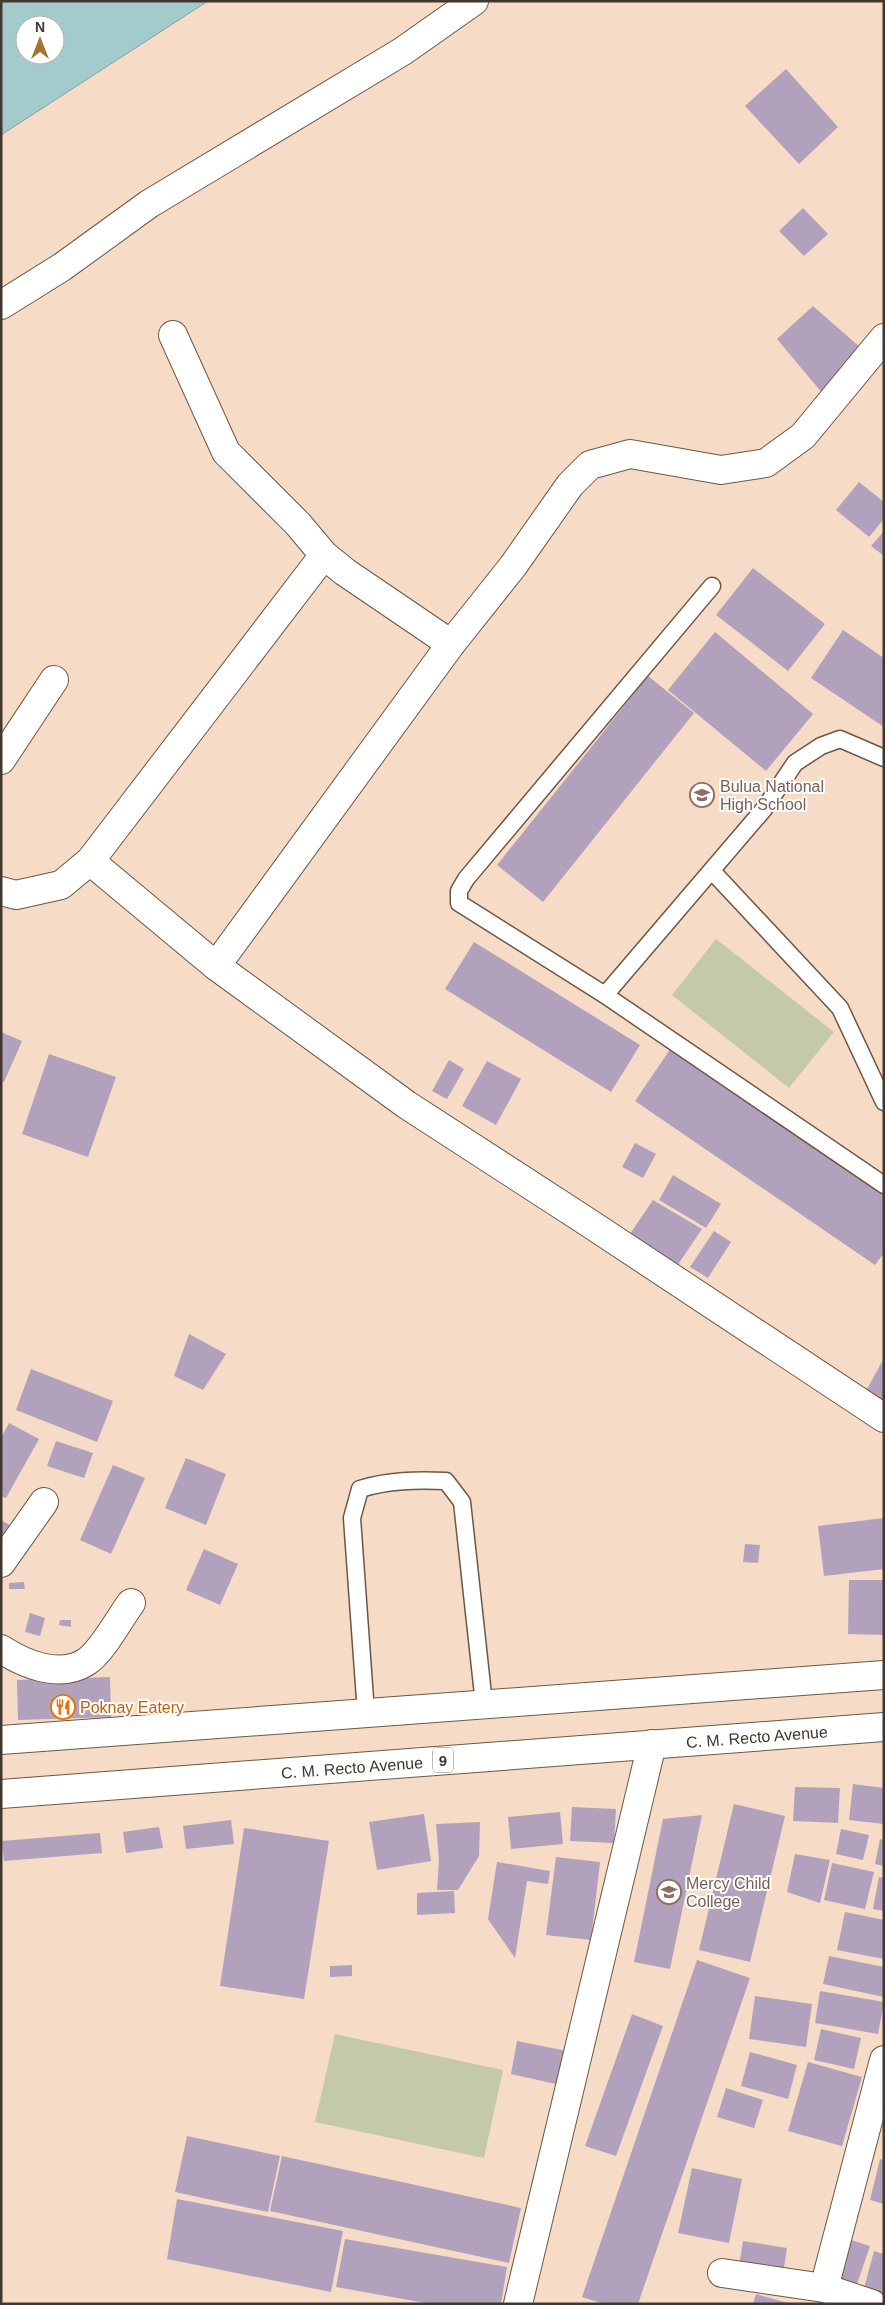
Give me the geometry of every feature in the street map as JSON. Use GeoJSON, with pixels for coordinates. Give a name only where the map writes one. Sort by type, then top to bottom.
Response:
{"type":"FeatureCollection","features":[{"type":"Feature","properties":{"kind":"main road"},"geometry":{"type":"LineString","coordinates":[[1,305],[62,267],[149,204],[402,51],[474,1]]}},
{"type":"Feature","properties":{"kind":"main road"},"geometry":{"type":"LineString","coordinates":[[173,335],[226,452],[298,524],[324,555],[345,572],[451,644]]}},
{"type":"Feature","properties":{"kind":"main road"},"geometry":{"type":"LineString","coordinates":[[216,966],[451,644],[513,566],[570,485],[590,466],[630,454],[721,470],[766,463],[803,436],[884,338]]}},
{"type":"Feature","properties":{"kind":"main road"},"geometry":{"type":"LineString","coordinates":[[1,891],[16,895],[61,884],[90,861],[324,555]]}},
{"type":"Feature","properties":{"kind":"main road"},"geometry":{"type":"LineString","coordinates":[[1,760],[54,680]]}},
{"type":"Feature","properties":{"kind":"main road"},"geometry":{"type":"LineString","coordinates":[[90,861],[216,966],[407,1105],[884,1418]]}},
{"type":"Feature","properties":{"kind":"main road"},"geometry":{"type":"LineString","coordinates":[[1,1563],[44,1502]]}},
{"type":"Feature","properties":{"kind":"main road"},"geometry":{"type":"LineString","coordinates":[[1,1649],[19,1660],[52,1669],[75,1666],[86,1662],[96,1653],[131,1603]]}},
{"type":"Feature","properties":{"kind":"main road"},"geometry":{"type":"LineString","coordinates":[[1,1740],[884,1675]]}},
{"type":"Feature","properties":{"kind":"main road","name":"C. M. Recto Avenue"},"geometry":{"type":"LineString","coordinates":[[1,1794],[884,1727]]}},
{"type":"Feature","properties":{"kind":"main road"},"geometry":{"type":"LineString","coordinates":[[518,2304],[652,1744]]}},
{"type":"Feature","properties":{"kind":"main road"},"geometry":{"type":"LineString","coordinates":[[824,2288],[884,2060]]}},
{"type":"Feature","properties":{"kind":"main road"},"geometry":{"type":"LineString","coordinates":[[722,2272],[824,2288],[870,2303]]}},
{"type":"Feature","properties":{"kind":"lane"},"geometry":{"type":"LineString","coordinates":[[712,586],[466,879],[459,891],[459,903],[605,995],[884,1185]]}},
{"type":"Feature","properties":{"kind":"lane"},"geometry":{"type":"LineString","coordinates":[[605,995],[764,809],[795,763],[821,746],[840,739],[884,758]]}},
{"type":"Feature","properties":{"kind":"lane"},"geometry":{"type":"LineString","coordinates":[[712,871],[840,1008],[884,1102]]}},
{"type":"Feature","properties":{"kind":"lane"},"geometry":{"type":"LineString","coordinates":[[366,1713],[352,1518],[360,1489],[380,1482],[446,1481],[462,1502],[484,1704]]}},
{"type":"Feature","properties":{"kind":"green space"},"geometry":{"type":"Polygon","coordinates":[[[716,939],[834,1032],[789,1088],[672,995],[716,939]]]}},
{"type":"Feature","properties":{"kind":"green space"},"geometry":{"type":"Polygon","coordinates":[[[335,2034],[503,2070],[484,2158],[315,2122],[335,2034]]]}},
{"type":"Feature","properties":{"kind":"water"},"geometry":{"type":"Polygon","coordinates":[[[1,1],[208,1],[1,135],[1,1]]]}},
{"type":"Feature","properties":{"kind":"building"},"geometry":{"type":"Polygon","coordinates":[[[786,69],[838,127],[799,164],[745,106],[786,69]]]}},
{"type":"Feature","properties":{"kind":"building"},"geometry":{"type":"Polygon","coordinates":[[[803,208],[828,234],[804,256],[779,231],[803,208]]]}},
{"type":"Feature","properties":{"kind":"building"},"geometry":{"type":"Polygon","coordinates":[[[813,306],[862,349],[823,394],[777,339],[813,306]]]}},
{"type":"Feature","properties":{"kind":"building"},"geometry":{"type":"Polygon","coordinates":[[[859,482],[884,502],[884,519],[869,537],[836,510],[859,482]]]}},
{"type":"Feature","properties":{"kind":"building"},"geometry":{"type":"Polygon","coordinates":[[[884,531],[884,556],[871,546],[884,531]]]}},
{"type":"Feature","properties":{"kind":"building"},"geometry":{"type":"Polygon","coordinates":[[[753,568],[825,624],[788,671],[716,615],[753,568]]]}},
{"type":"Feature","properties":{"kind":"building"},"geometry":{"type":"Polygon","coordinates":[[[843,630],[884,658],[884,727],[811,678],[843,630]]]}},
{"type":"Feature","properties":{"kind":"building"},"geometry":{"type":"Polygon","coordinates":[[[715,632],[813,714],[766,771],[668,690],[715,632]]]}},
{"type":"Feature","properties":{"kind":"building"},"geometry":{"type":"Polygon","coordinates":[[[648,676],[694,713],[543,902],[497,865],[648,676]]]}},
{"type":"Feature","properties":{"kind":"building"},"geometry":{"type":"Polygon","coordinates":[[[474,942],[640,1045],[611,1092],[445,989],[474,942]]]}},
{"type":"Feature","properties":{"kind":"building"},"geometry":{"type":"Polygon","coordinates":[[[1,1032],[22,1041],[4,1082],[1,1081],[1,1032]]]}},
{"type":"Feature","properties":{"kind":"building"},"geometry":{"type":"Polygon","coordinates":[[[671,1048],[884,1193],[884,1253],[875,1265],[635,1101],[671,1048]]]}},
{"type":"Feature","properties":{"kind":"building"},"geometry":{"type":"Polygon","coordinates":[[[49,1054],[116,1077],[88,1157],[22,1134],[49,1054]]]}},
{"type":"Feature","properties":{"kind":"building"},"geometry":{"type":"Polygon","coordinates":[[[449,1060],[464,1069],[447,1099],[432,1091],[449,1060]]]}},
{"type":"Feature","properties":{"kind":"building"},"geometry":{"type":"Polygon","coordinates":[[[487,1061],[521,1079],[496,1125],[462,1106],[487,1061]]]}},
{"type":"Feature","properties":{"kind":"building"},"geometry":{"type":"Polygon","coordinates":[[[635,1143],[656,1154],[643,1178],[622,1167],[635,1143]]]}},
{"type":"Feature","properties":{"kind":"building"},"geometry":{"type":"Polygon","coordinates":[[[673,1175],[721,1204],[706,1228],[659,1200],[673,1175]]]}},
{"type":"Feature","properties":{"kind":"building"},"geometry":{"type":"Polygon","coordinates":[[[653,1200],[702,1229],[677,1266],[630,1234],[653,1200]]]}},
{"type":"Feature","properties":{"kind":"building"},"geometry":{"type":"Polygon","coordinates":[[[714,1231],[731,1242],[708,1278],[690,1267],[714,1231]]]}},
{"type":"Feature","properties":{"kind":"building"},"geometry":{"type":"Polygon","coordinates":[[[189,1334],[226,1354],[203,1390],[174,1376],[189,1334]]]}},
{"type":"Feature","properties":{"kind":"building"},"geometry":{"type":"Polygon","coordinates":[[[884,1358],[884,1412],[861,1400],[884,1358]]]}},
{"type":"Feature","properties":{"kind":"building"},"geometry":{"type":"Polygon","coordinates":[[[31,1369],[113,1401],[97,1442],[16,1410],[31,1369]]]}},
{"type":"Feature","properties":{"kind":"building"},"geometry":{"type":"Polygon","coordinates":[[[9,1423],[39,1439],[6,1498],[1,1496],[1,1438],[9,1423]]]}},
{"type":"Feature","properties":{"kind":"building"},"geometry":{"type":"Polygon","coordinates":[[[56,1441],[93,1453],[84,1478],[47,1466],[56,1441]]]}},
{"type":"Feature","properties":{"kind":"building"},"geometry":{"type":"Polygon","coordinates":[[[186,1458],[226,1474],[206,1525],[165,1508],[186,1458]]]}},
{"type":"Feature","properties":{"kind":"building"},"geometry":{"type":"Polygon","coordinates":[[[113,1465],[145,1478],[111,1554],[80,1540],[113,1465]]]}},
{"type":"Feature","properties":{"kind":"building"},"geometry":{"type":"Polygon","coordinates":[[[884,1518],[884,1569],[824,1576],[818,1526],[884,1518]]]}},
{"type":"Feature","properties":{"kind":"building"},"geometry":{"type":"Polygon","coordinates":[[[1,1520],[13,1527],[1,1548],[1,1520]]]}},
{"type":"Feature","properties":{"kind":"building"},"geometry":{"type":"Polygon","coordinates":[[[745,1544],[760,1545],[758,1563],[743,1562],[745,1544]]]}},
{"type":"Feature","properties":{"kind":"building"},"geometry":{"type":"Polygon","coordinates":[[[204,1549],[238,1564],[220,1605],[186,1590],[204,1549]]]}},
{"type":"Feature","properties":{"kind":"building"},"geometry":{"type":"Polygon","coordinates":[[[849,1580],[884,1580],[884,1635],[848,1634],[849,1580]]]}},
{"type":"Feature","properties":{"kind":"building"},"geometry":{"type":"Polygon","coordinates":[[[24,1582],[25,1589],[9,1589],[9,1583],[24,1582]]]}},
{"type":"Feature","properties":{"kind":"building"},"geometry":{"type":"Polygon","coordinates":[[[30,1613],[45,1618],[40,1636],[25,1632],[30,1613]]]}},
{"type":"Feature","properties":{"kind":"building"},"geometry":{"type":"Polygon","coordinates":[[[60,1620],[71,1620],[71,1627],[59,1625],[60,1620]]]}},
{"type":"Feature","properties":{"kind":"building"},"geometry":{"type":"Polygon","coordinates":[[[110,1677],[111,1717],[18,1720],[17,1680],[110,1677]]]}},
{"type":"Feature","properties":{"kind":"building"},"geometry":{"type":"Polygon","coordinates":[[[853,1784],[884,1788],[884,1824],[849,1820],[853,1784]]]}},
{"type":"Feature","properties":{"kind":"building"},"geometry":{"type":"Polygon","coordinates":[[[795,1787],[840,1788],[838,1823],[793,1821],[795,1787]]]}},
{"type":"Feature","properties":{"kind":"building"},"geometry":{"type":"Polygon","coordinates":[[[734,1804],[785,1816],[750,1962],[699,1950],[734,1804]]]}},
{"type":"Feature","properties":{"kind":"building"},"geometry":{"type":"Polygon","coordinates":[[[572,1807],[616,1809],[614,1843],[570,1841],[572,1807]]]}},
{"type":"Feature","properties":{"kind":"building"},"geometry":{"type":"Polygon","coordinates":[[[560,1812],[563,1844],[511,1849],[508,1817],[560,1812]]]}},
{"type":"Feature","properties":{"kind":"building"},"geometry":{"type":"Polygon","coordinates":[[[424,1814],[431,1861],[377,1870],[369,1822],[424,1814]]]}},
{"type":"Feature","properties":{"kind":"building"},"geometry":{"type":"Polygon","coordinates":[[[702,1815],[670,1969],[634,1962],[663,1819],[702,1815]]]}},
{"type":"Feature","properties":{"kind":"building"},"geometry":{"type":"Polygon","coordinates":[[[231,1820],[234,1844],[186,1849],[183,1826],[231,1820]]]}},
{"type":"Feature","properties":{"kind":"building"},"geometry":{"type":"Polygon","coordinates":[[[480,1822],[479,1856],[458,1890],[437,1890],[439,1860],[436,1824],[480,1822]]]}},
{"type":"Feature","properties":{"kind":"building"},"geometry":{"type":"Polygon","coordinates":[[[159,1827],[163,1848],[126,1853],[123,1832],[159,1827]]]}},
{"type":"Feature","properties":{"kind":"building"},"geometry":{"type":"Polygon","coordinates":[[[244,1828],[329,1841],[304,1999],[220,1986],[244,1828]]]}},
{"type":"Feature","properties":{"kind":"building"},"geometry":{"type":"Polygon","coordinates":[[[841,1829],[869,1835],[863,1860],[836,1854],[841,1829]]]}},
{"type":"Feature","properties":{"kind":"building"},"geometry":{"type":"Polygon","coordinates":[[[100,1833],[102,1853],[4,1861],[2,1841],[100,1833]]]}},
{"type":"Feature","properties":{"kind":"building"},"geometry":{"type":"Polygon","coordinates":[[[880,1839],[884,1840],[884,1866],[875,1864],[880,1839]]]}},
{"type":"Feature","properties":{"kind":"building"},"geometry":{"type":"Polygon","coordinates":[[[795,1854],[830,1860],[820,1903],[787,1892],[795,1854]]]}},
{"type":"Feature","properties":{"kind":"building"},"geometry":{"type":"Polygon","coordinates":[[[556,1857],[600,1862],[591,1940],[546,1935],[556,1857]]]}},
{"type":"Feature","properties":{"kind":"building"},"geometry":{"type":"Polygon","coordinates":[[[497,1862],[550,1871],[548,1884],[527,1881],[515,1958],[488,1919],[497,1862]]]}},
{"type":"Feature","properties":{"kind":"building"},"geometry":{"type":"Polygon","coordinates":[[[832,1863],[874,1872],[865,1909],[824,1900],[832,1863]]]}},
{"type":"Feature","properties":{"kind":"building"},"geometry":{"type":"Polygon","coordinates":[[[879,1877],[884,1878],[884,1911],[873,1909],[879,1877]]]}},
{"type":"Feature","properties":{"kind":"building"},"geometry":{"type":"Polygon","coordinates":[[[454,1891],[455,1913],[417,1915],[417,1893],[454,1891]]]}},
{"type":"Feature","properties":{"kind":"building"},"geometry":{"type":"Polygon","coordinates":[[[845,1912],[884,1920],[884,1959],[837,1950],[845,1912]]]}},
{"type":"Feature","properties":{"kind":"building"},"geometry":{"type":"Polygon","coordinates":[[[829,1956],[884,1967],[884,1997],[823,1984],[829,1956]]]}},
{"type":"Feature","properties":{"kind":"building"},"geometry":{"type":"Polygon","coordinates":[[[697,1960],[750,1978],[638,2304],[604,2304],[582,2297],[697,1960]]]}},
{"type":"Feature","properties":{"kind":"building"},"geometry":{"type":"Polygon","coordinates":[[[352,1965],[352,1976],[330,1977],[330,1966],[352,1965]]]}},
{"type":"Feature","properties":{"kind":"building"},"geometry":{"type":"Polygon","coordinates":[[[820,1991],[884,2002],[878,2034],[815,2023],[820,1991]]]}},
{"type":"Feature","properties":{"kind":"building"},"geometry":{"type":"Polygon","coordinates":[[[755,1996],[812,2004],[806,2047],[749,2039],[755,1996]]]}},
{"type":"Feature","properties":{"kind":"building"},"geometry":{"type":"Polygon","coordinates":[[[632,2014],[663,2026],[616,2156],[585,2146],[632,2014]]]}},
{"type":"Feature","properties":{"kind":"building"},"geometry":{"type":"Polygon","coordinates":[[[821,2029],[861,2038],[854,2069],[814,2060],[821,2029]]]}},
{"type":"Feature","properties":{"kind":"building"},"geometry":{"type":"Polygon","coordinates":[[[517,2041],[572,2052],[565,2086],[511,2074],[517,2041]]]}},
{"type":"Feature","properties":{"kind":"building"},"geometry":{"type":"Polygon","coordinates":[[[750,2052],[797,2065],[788,2099],[741,2086],[750,2052]]]}},
{"type":"Feature","properties":{"kind":"building"},"geometry":{"type":"Polygon","coordinates":[[[808,2062],[862,2077],[842,2146],[788,2131],[808,2062]]]}},
{"type":"Feature","properties":{"kind":"building"},"geometry":{"type":"Polygon","coordinates":[[[726,2088],[763,2100],[754,2128],[717,2117],[726,2088]]]}},
{"type":"Feature","properties":{"kind":"building"},"geometry":{"type":"Polygon","coordinates":[[[187,2136],[280,2156],[268,2212],[175,2192],[187,2136]]]}},
{"type":"Feature","properties":{"kind":"building"},"geometry":{"type":"Polygon","coordinates":[[[282,2156],[521,2208],[509,2263],[270,2211],[282,2156]]]}},
{"type":"Feature","properties":{"kind":"building"},"geometry":{"type":"Polygon","coordinates":[[[880,2159],[884,2160],[884,2204],[870,2200],[880,2159]]]}},
{"type":"Feature","properties":{"kind":"building"},"geometry":{"type":"Polygon","coordinates":[[[692,2168],[742,2179],[729,2243],[678,2233],[692,2168]]]}},
{"type":"Feature","properties":{"kind":"building"},"geometry":{"type":"Polygon","coordinates":[[[177,2199],[343,2231],[331,2292],[167,2259],[177,2199]]]}},
{"type":"Feature","properties":{"kind":"building"},"geometry":{"type":"Polygon","coordinates":[[[345,2239],[507,2267],[501,2304],[431,2304],[336,2287],[345,2239]]]}},
{"type":"Feature","properties":{"kind":"building"},"geometry":{"type":"Polygon","coordinates":[[[848,2239],[870,2246],[856,2287],[834,2281],[848,2239]]]}},
{"type":"Feature","properties":{"kind":"building"},"geometry":{"type":"Polygon","coordinates":[[[743,2241],[787,2248],[783,2274],[739,2266],[743,2241]]]}},
{"type":"Feature","properties":{"kind":"building"},"geometry":{"type":"Polygon","coordinates":[[[874,2251],[884,2254],[884,2298],[863,2292],[874,2251]]]}},
{"type":"Feature","properties":{"kind":"building"},"geometry":{"type":"Polygon","coordinates":[[[756,2294],[788,2303],[788,2304],[753,2304],[756,2294]]]}},
{"type":"Feature","properties":{"kind":"place","name":"Bulua National High School"},"geometry":{"type":"Point","coordinates":[702,795]}},
{"type":"Feature","properties":{"kind":"place","name":"Poknay Eatery"},"geometry":{"type":"Point","coordinates":[63,1707]}},
{"type":"Feature","properties":{"kind":"place","name":"Mercy Child College"},"geometry":{"type":"Point","coordinates":[669,1892]}}]}
